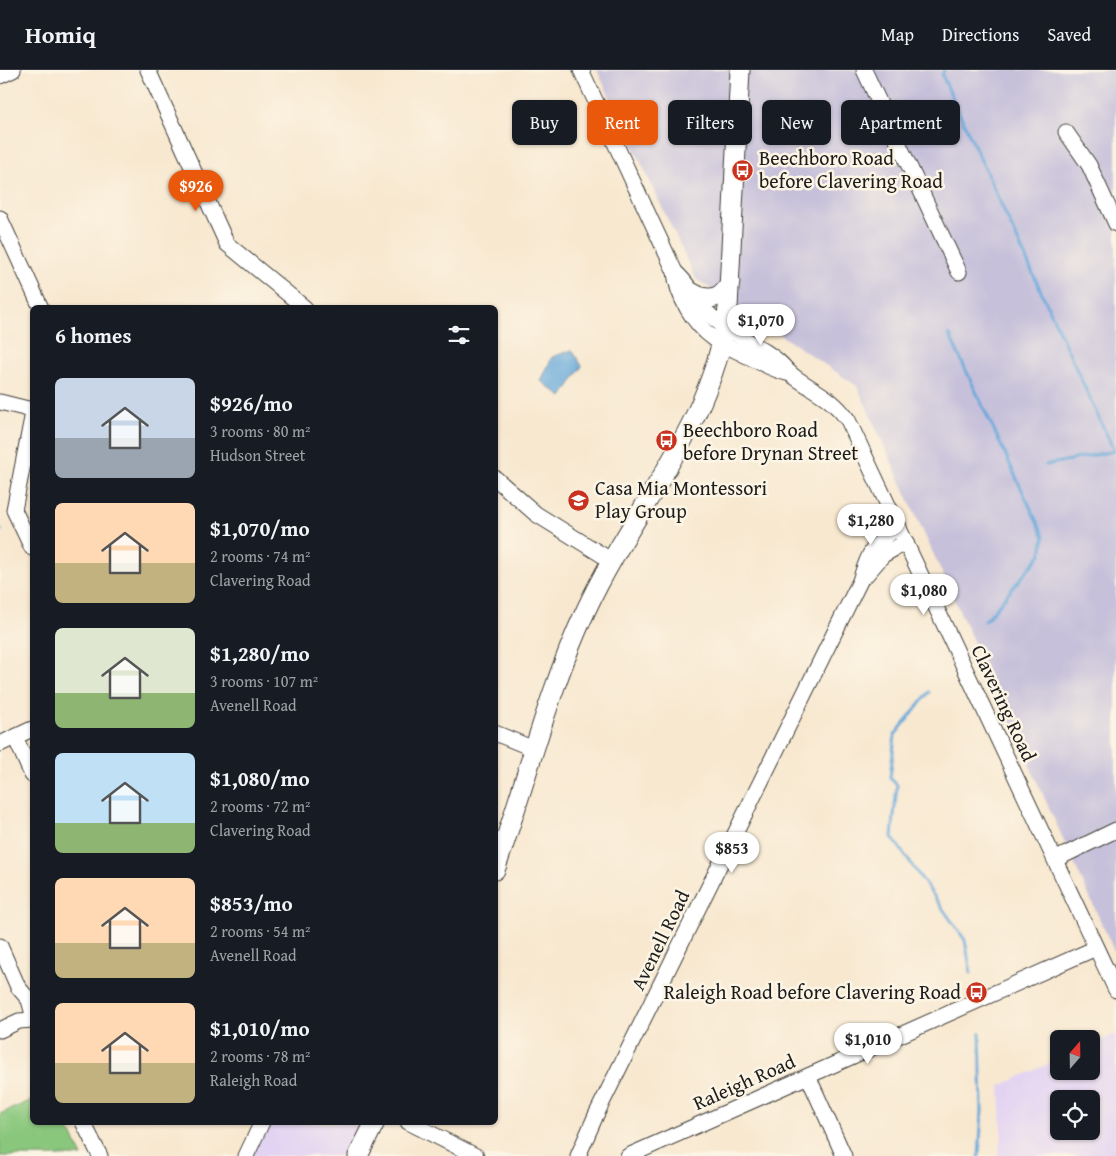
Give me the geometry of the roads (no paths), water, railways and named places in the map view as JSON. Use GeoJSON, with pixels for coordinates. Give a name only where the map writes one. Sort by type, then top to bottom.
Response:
{"type":"FeatureCollection","features":[{"type":"Feature","properties":{"kind":"main road"},"geometry":{"type":"LineString","coordinates":[[498,861],[571,643],[587,607],[612,561],[677,452],[712,379],[724,335],[730,282],[740,70]]}},
{"type":"Feature","properties":{"kind":"main road"},"geometry":{"type":"LineString","coordinates":[[691,292],[699,297],[716,298],[727,289],[730,282]]}},
{"type":"Feature","properties":{"kind":"main road"},"geometry":{"type":"LineString","coordinates":[[358,1156],[371,1125]]}},
{"type":"Feature","properties":{"kind":"street"},"geometry":{"type":"LineString","coordinates":[[0,76],[13,70]]}},
{"type":"Feature","properties":{"kind":"street"},"geometry":{"type":"LineString","coordinates":[[148,70],[227,244],[301,305]]}},
{"type":"Feature","properties":{"kind":"street"},"geometry":{"type":"LineString","coordinates":[[581,70],[674,272],[678,288],[691,316],[712,338],[724,335],[691,292],[683,278],[674,272]]}},
{"type":"Feature","properties":{"kind":"street"},"geometry":{"type":"LineString","coordinates":[[864,70],[959,272]]}},
{"type":"Feature","properties":{"kind":"street"},"geometry":{"type":"LineString","coordinates":[[1066,132],[1089,165],[1116,224]]}},
{"type":"Feature","properties":{"kind":"street"},"geometry":{"type":"LineString","coordinates":[[0,218],[40,305]]}},
{"type":"Feature","properties":{"kind":"street","name":"Clavering Road"},"geometry":{"type":"LineString","coordinates":[[724,335],[779,361],[791,374],[821,393],[842,412],[856,435],[1116,990]]}},
{"type":"Feature","properties":{"kind":"street"},"geometry":{"type":"LineString","coordinates":[[0,402],[30,410]]}},
{"type":"Feature","properties":{"kind":"street"},"geometry":{"type":"LineString","coordinates":[[30,428],[14,510],[30,544]]}},
{"type":"Feature","properties":{"kind":"street"},"geometry":{"type":"LineString","coordinates":[[498,481],[536,514],[612,561]]}},
{"type":"Feature","properties":{"kind":"street","name":"Avenell Road"},"geometry":{"type":"LineString","coordinates":[[578,1156],[596,1115],[860,581],[867,558],[874,546],[882,538],[899,527]]}},
{"type":"Feature","properties":{"kind":"street","name":"Avenell Road"},"geometry":{"type":"LineString","coordinates":[[860,581],[883,555],[906,542]]}},
{"type":"Feature","properties":{"kind":"street"},"geometry":{"type":"LineString","coordinates":[[0,744],[30,730]]}},
{"type":"Feature","properties":{"kind":"street"},"geometry":{"type":"LineString","coordinates":[[498,733],[534,749]]}},
{"type":"Feature","properties":{"kind":"street"},"geometry":{"type":"LineString","coordinates":[[15,737],[30,771]]}},
{"type":"Feature","properties":{"kind":"street"},"geometry":{"type":"LineString","coordinates":[[1056,859],[1116,830]]}},
{"type":"Feature","properties":{"kind":"street"},"geometry":{"type":"LineString","coordinates":[[0,946],[18,987],[30,1004]]}},
{"type":"Feature","properties":{"kind":"street","name":"Raleigh Road"},"geometry":{"type":"LineString","coordinates":[[628,1156],[1096,948]]}},
{"type":"Feature","properties":{"kind":"street"},"geometry":{"type":"LineString","coordinates":[[0,1030],[18,1021],[30,1020]]}},
{"type":"Feature","properties":{"kind":"street"},"geometry":{"type":"LineString","coordinates":[[808,1076],[844,1156]]}},
{"type":"Feature","properties":{"kind":"street"},"geometry":{"type":"LineString","coordinates":[[84,1125],[100,1156]]}},
{"type":"Feature","properties":{"kind":"street"},"geometry":{"type":"LineString","coordinates":[[246,1156],[261,1125]]}},
{"type":"Feature","properties":{"kind":"street"},"geometry":{"type":"LineString","coordinates":[[414,1125],[476,1156]]}},
{"type":"Feature","properties":{"kind":"water"},"geometry":{"type":"Polygon","coordinates":[[[572,350],[582,366],[562,397],[541,381],[552,357],[572,350]]]}},
{"type":"Feature","properties":{"kind":"waterway"},"geometry":{"type":"LineString","coordinates":[[944,70],[942,75],[1114,451],[1046,465]]}},
{"type":"Feature","properties":{"kind":"waterway"},"geometry":{"type":"LineString","coordinates":[[949,334],[1044,537],[1041,554],[985,621]]}},
{"type":"Feature","properties":{"kind":"waterway"},"geometry":{"type":"LineString","coordinates":[[929,692],[895,735],[890,778],[897,785],[892,837],[965,940],[971,973]]}},
{"type":"Feature","properties":{"kind":"waterway"},"geometry":{"type":"LineString","coordinates":[[979,1156],[982,1111],[980,1033]]}},
{"type":"Feature","properties":{"kind":"place","name":"Beechboro Road before Clavering Road"},"geometry":{"type":"Point","coordinates":[743,170]}},
{"type":"Feature","properties":{"kind":"place","name":"Beechboro Road before Drynan Street"},"geometry":{"type":"Point","coordinates":[667,441]}},
{"type":"Feature","properties":{"kind":"place","name":"Casa Mia Montessori Play Group"},"geometry":{"type":"Point","coordinates":[579,500]}},
{"type":"Feature","properties":{"kind":"place","name":"Raleigh Road before Clavering Road"},"geometry":{"type":"Point","coordinates":[977,992]}}]}
